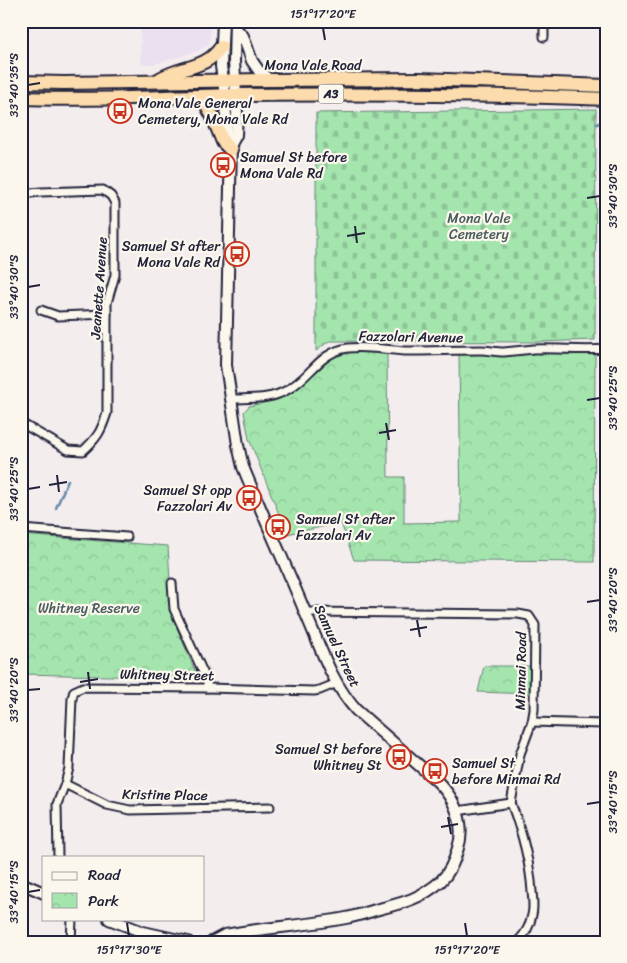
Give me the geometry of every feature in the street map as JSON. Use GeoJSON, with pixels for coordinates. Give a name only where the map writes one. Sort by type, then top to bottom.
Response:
{"type":"FeatureCollection","features":[{"type":"Feature","properties":{"kind":"highway"},"geometry":{"type":"LineString","coordinates":[[156,82],[166,75],[206,62],[216,56],[221,47]]}},
{"type":"Feature","properties":{"kind":"highway","name":"Mona Vale Road"},"geometry":{"type":"LineString","coordinates":[[21,82],[64,84],[229,80],[420,79],[606,86]]}},
{"type":"Feature","properties":{"kind":"highway","name":"Mona Vale Road"},"geometry":{"type":"LineString","coordinates":[[21,98],[86,99],[334,94],[606,99]]}},
{"type":"Feature","properties":{"kind":"highway"},"geometry":{"type":"LineString","coordinates":[[199,96],[212,115],[223,142],[231,147]]}},
{"type":"Feature","properties":{"kind":"street"},"geometry":{"type":"LineString","coordinates":[[223,21],[221,66],[229,80]]}},
{"type":"Feature","properties":{"kind":"street"},"geometry":{"type":"LineString","coordinates":[[544,21],[544,37]]}},
{"type":"Feature","properties":{"kind":"street"},"geometry":{"type":"LineString","coordinates":[[229,80],[235,24]]}},
{"type":"Feature","properties":{"kind":"street"},"geometry":{"type":"LineString","coordinates":[[235,24],[243,36],[252,62],[270,80]]}},
{"type":"Feature","properties":{"kind":"street","name":"Samuel Street"},"geometry":{"type":"LineString","coordinates":[[212,942],[225,935],[239,932],[346,918],[417,898],[442,880],[453,865],[460,841],[460,824],[457,811],[445,790],[356,710],[347,700],[337,683],[243,467],[226,365],[231,147],[227,135],[231,95],[229,80]]}},
{"type":"Feature","properties":{"kind":"street","name":"Jeanette Avenue"},"geometry":{"type":"LineString","coordinates":[[21,194],[102,190],[115,203],[114,275],[107,304],[107,413],[102,428],[94,441],[83,451],[68,450],[21,423]]}},
{"type":"Feature","properties":{"kind":"street"},"geometry":{"type":"LineString","coordinates":[[41,310],[58,316],[107,314]]}},
{"type":"Feature","properties":{"kind":"street","name":"Fazzolari Avenue"},"geometry":{"type":"LineString","coordinates":[[232,399],[261,398],[285,391],[295,385],[320,360],[341,349],[482,350],[501,352],[534,349],[588,351],[606,349]]}},
{"type":"Feature","properties":{"kind":"street"},"geometry":{"type":"LineString","coordinates":[[21,529],[127,537]]}},
{"type":"Feature","properties":{"kind":"street"},"geometry":{"type":"LineString","coordinates":[[172,583],[174,609],[207,681],[207,688]]}},
{"type":"Feature","properties":{"kind":"street","name":"Minmai Road"},"geometry":{"type":"LineString","coordinates":[[306,612],[518,614],[529,616],[534,625],[534,710],[532,722],[520,754],[511,803]]}},
{"type":"Feature","properties":{"kind":"street","name":"Whitney Street"},"geometry":{"type":"LineString","coordinates":[[58,856],[57,804],[69,768],[72,698],[74,691],[82,687],[314,691],[337,683]]}},
{"type":"Feature","properties":{"kind":"street"},"geometry":{"type":"LineString","coordinates":[[532,722],[603,724]]}},
{"type":"Feature","properties":{"kind":"street","name":"Kristine Place"},"geometry":{"type":"LineString","coordinates":[[65,784],[106,805],[130,810],[270,807]]}},
{"type":"Feature","properties":{"kind":"street"},"geometry":{"type":"LineString","coordinates":[[457,811],[511,803],[528,857],[533,907],[533,914],[526,932],[518,942]]}},
{"type":"Feature","properties":{"kind":"street"},"geometry":{"type":"LineString","coordinates":[[21,883],[42,892]]}},
{"type":"Feature","properties":{"kind":"street"},"geometry":{"type":"LineString","coordinates":[[71,942],[72,920]]}},
{"type":"Feature","properties":{"kind":"street"},"geometry":{"type":"LineString","coordinates":[[111,920],[141,937],[188,942]]}},
{"type":"Feature","properties":{"kind":"shaded area"},"geometry":{"type":"Polygon","coordinates":[[[140,21],[212,21],[209,44],[198,51],[155,64],[141,64],[140,21]]]}},
{"type":"Feature","properties":{"kind":"green space","name":"Mona Vale Cemetery"},"geometry":{"type":"Polygon","coordinates":[[[596,109],[595,340],[536,342],[329,341],[316,351],[316,113],[596,109]]]}},
{"type":"Feature","properties":{"kind":"green space"},"geometry":{"type":"Polygon","coordinates":[[[352,352],[387,353],[388,477],[404,477],[404,523],[461,522],[459,353],[595,354],[594,562],[354,560],[341,523],[287,534],[249,439],[244,412],[249,406],[277,400],[293,392],[331,357],[352,352]]]}},
{"type":"Feature","properties":{"kind":"green space","name":"Whitney Reserve"},"geometry":{"type":"Polygon","coordinates":[[[21,535],[168,546],[172,616],[198,678],[21,674],[21,535]]]}},
{"type":"Feature","properties":{"kind":"green space"},"geometry":{"type":"Polygon","coordinates":[[[484,666],[531,666],[531,694],[478,692],[484,666]]]}},
{"type":"Feature","properties":{"kind":"waterway"},"geometry":{"type":"LineString","coordinates":[[597,124],[606,120]]}},
{"type":"Feature","properties":{"kind":"waterway"},"geometry":{"type":"LineString","coordinates":[[56,508],[68,480]]}},
{"type":"Feature","properties":{"kind":"waterway"},"geometry":{"type":"LineString","coordinates":[[21,548],[25,535]]}},
{"type":"Feature","properties":{"kind":"place","name":"Mona Vale General Cemetery, Mona Vale Rd"},"geometry":{"type":"Point","coordinates":[120,111]}},
{"type":"Feature","properties":{"kind":"place","name":"Samuel St before Mona Vale Rd"},"geometry":{"type":"Point","coordinates":[223,165]}},
{"type":"Feature","properties":{"kind":"place","name":"Samuel St after Mona Vale Rd"},"geometry":{"type":"Point","coordinates":[237,254]}},
{"type":"Feature","properties":{"kind":"place","name":"Samuel St opp Fazzolari Av"},"geometry":{"type":"Point","coordinates":[249,498]}},
{"type":"Feature","properties":{"kind":"place","name":"Samuel St after Fazzolari Av"},"geometry":{"type":"Point","coordinates":[278,527]}},
{"type":"Feature","properties":{"kind":"place","name":"Samuel St before Whitney St"},"geometry":{"type":"Point","coordinates":[399,757]}},
{"type":"Feature","properties":{"kind":"place","name":"Samuel St before Minmai Rd"},"geometry":{"type":"Point","coordinates":[435,771]}}]}
